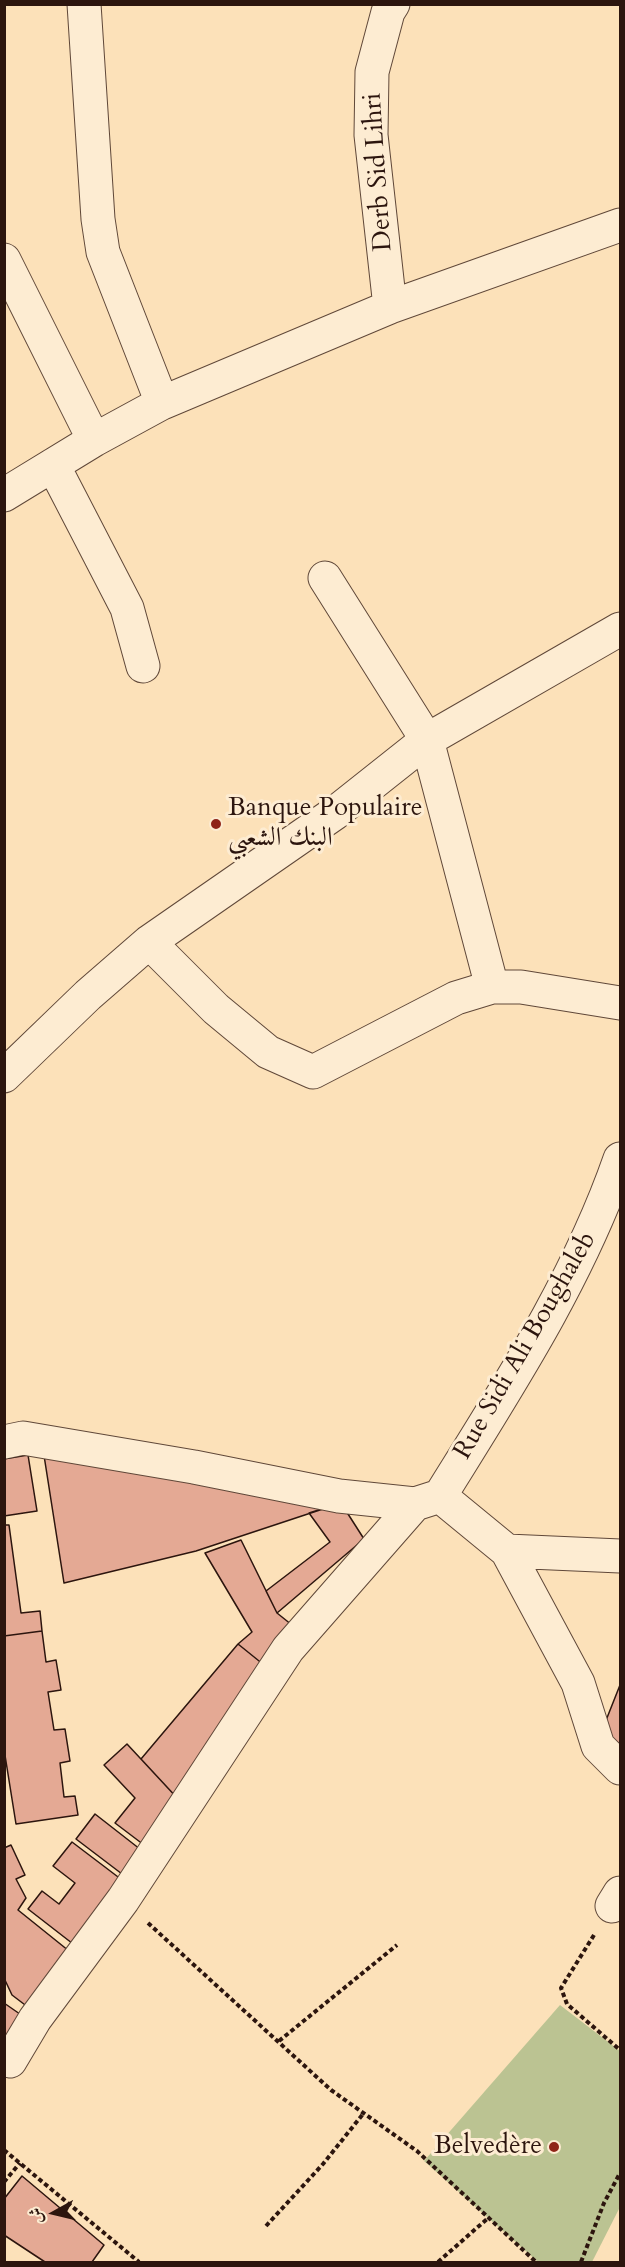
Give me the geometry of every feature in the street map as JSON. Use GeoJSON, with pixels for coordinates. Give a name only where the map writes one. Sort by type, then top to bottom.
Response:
{"type":"FeatureCollection","features":[{"type":"Feature","properties":{"kind":"street"},"geometry":{"type":"LineString","coordinates":[[84,4],[98,219],[103,252],[162,403]]}},
{"type":"Feature","properties":{"kind":"street","name":"Derb Sid Lihri"},"geometry":{"type":"LineString","coordinates":[[390,307],[371,135],[372,72],[388,12],[393,4]]}},
{"type":"Feature","properties":{"kind":"street"},"geometry":{"type":"LineString","coordinates":[[4,495],[94,440],[162,403],[390,307],[621,225]]}},
{"type":"Feature","properties":{"kind":"street"},"geometry":{"type":"LineString","coordinates":[[4,260],[94,440]]}},
{"type":"Feature","properties":{"kind":"street"},"geometry":{"type":"LineString","coordinates":[[53,465],[127,608],[143,666]]}},
{"type":"Feature","properties":{"kind":"street"},"geometry":{"type":"LineString","coordinates":[[325,578],[427,740],[492,987]]}},
{"type":"Feature","properties":{"kind":"street"},"geometry":{"type":"LineString","coordinates":[[4,1076],[88,995],[149,942],[335,813],[427,740],[621,629]]}},
{"type":"Feature","properties":{"kind":"street"},"geometry":{"type":"LineString","coordinates":[[149,942],[216,1009],[268,1052],[313,1072],[456,998],[492,987],[521,987],[621,1003]]}},
{"type":"Feature","properties":{"kind":"street","name":"Rue Sidi Ali Boughaleb"},"geometry":{"type":"LineString","coordinates":[[10,2061],[35,2019],[123,1900],[288,1649],[428,1500],[550,1315],[603,1208],[621,1159]]}},
{"type":"Feature","properties":{"kind":"street"},"geometry":{"type":"LineString","coordinates":[[4,1442],[23,1438],[194,1467],[339,1496],[428,1500],[507,1551],[578,1683],[598,1746],[621,1768]]}},
{"type":"Feature","properties":{"kind":"street"},"geometry":{"type":"LineString","coordinates":[[507,1551],[621,1556]]}},
{"type":"Feature","properties":{"kind":"path"},"geometry":{"type":"LineString","coordinates":[[123,1900],[331,2090],[417,2151],[487,2219],[536,2262]]}},
{"type":"Feature","properties":{"kind":"path"},"geometry":{"type":"LineString","coordinates":[[616,1900],[561,1988],[567,2004],[621,2050]]}},
{"type":"Feature","properties":{"kind":"path"},"geometry":{"type":"LineString","coordinates":[[279,2041],[397,1945]]}},
{"type":"Feature","properties":{"kind":"path"},"geometry":{"type":"LineString","coordinates":[[266,2226],[323,2164],[363,2114]]}},
{"type":"Feature","properties":{"kind":"path"},"geometry":{"type":"LineString","coordinates":[[4,2150],[138,2262]]}},
{"type":"Feature","properties":{"kind":"path"},"geometry":{"type":"LineString","coordinates":[[4,2182],[20,2163]]}},
{"type":"Feature","properties":{"kind":"path"},"geometry":{"type":"LineString","coordinates":[[581,2262],[604,2204],[621,2173]]}},
{"type":"Feature","properties":{"kind":"path"},"geometry":{"type":"LineString","coordinates":[[438,2262],[487,2219]]}},
{"type":"Feature","properties":{"kind":"green space"},"geometry":{"type":"Polygon","coordinates":[[[560,2005],[620,2051],[620,2207],[592,2262],[538,2262],[424,2161],[560,2005]]]}},
{"type":"Feature","properties":{"kind":"building"},"geometry":{"type":"Polygon","coordinates":[[[43,1449],[341,1503],[196,1551],[64,1583],[43,1449]]]}},
{"type":"Feature","properties":{"kind":"building"},"geometry":{"type":"Polygon","coordinates":[[[28,1455],[37,1511],[4,1516],[4,1459],[28,1455]]]}},
{"type":"Feature","properties":{"kind":"building"},"geometry":{"type":"Polygon","coordinates":[[[341,1503],[364,1539],[277,1613],[266,1591],[330,1542],[309,1513],[341,1503]]]}},
{"type":"Feature","properties":{"kind":"building"},"geometry":{"type":"Polygon","coordinates":[[[4,1525],[9,1525],[21,1613],[40,1611],[42,1631],[4,1636],[4,1525]]]}},
{"type":"Feature","properties":{"kind":"building"},"geometry":{"type":"Polygon","coordinates":[[[241,1540],[277,1613],[297,1629],[264,1665],[238,1644],[252,1632],[205,1553],[241,1540]]]}},
{"type":"Feature","properties":{"kind":"building"},"geometry":{"type":"Polygon","coordinates":[[[42,1631],[46,1662],[56,1660],[61,1690],[48,1692],[54,1730],[65,1729],[70,1761],[60,1763],[64,1797],[75,1796],[78,1815],[16,1824],[4,1749],[4,1636],[42,1631]]]}},
{"type":"Feature","properties":{"kind":"building"},"geometry":{"type":"Polygon","coordinates":[[[238,1644],[264,1665],[179,1800],[141,1759],[238,1644]]]}},
{"type":"Feature","properties":{"kind":"building"},"geometry":{"type":"Polygon","coordinates":[[[620,1685],[620,1750],[601,1733],[620,1685]]]}},
{"type":"Feature","properties":{"kind":"building"},"geometry":{"type":"Polygon","coordinates":[[[127,1744],[179,1800],[148,1848],[115,1823],[135,1798],[104,1765],[127,1744]]]}},
{"type":"Feature","properties":{"kind":"building"},"geometry":{"type":"Polygon","coordinates":[[[95,1814],[145,1853],[126,1877],[76,1839],[95,1814]]]}},
{"type":"Feature","properties":{"kind":"building"},"geometry":{"type":"Polygon","coordinates":[[[72,1842],[126,1883],[77,1947],[28,1909],[42,1891],[59,1904],[75,1883],[53,1866],[72,1842]]]}},
{"type":"Feature","properties":{"kind":"building"},"geometry":{"type":"Polygon","coordinates":[[[11,1845],[25,1875],[16,1879],[26,1898],[18,1910],[74,1955],[33,2011],[12,1995],[4,1978],[4,1848],[11,1845]]]}},
{"type":"Feature","properties":{"kind":"building"},"geometry":{"type":"Polygon","coordinates":[[[4,2003],[30,2021],[4,2048],[4,2003]]]}},
{"type":"Feature","properties":{"kind":"building"},"geometry":{"type":"Polygon","coordinates":[[[22,2176],[104,2245],[92,2262],[45,2262],[4,2235],[4,2199],[22,2176]]]}},
{"type":"Feature","properties":{"kind":"place","name":"Banque Populaire البنك الشعبي"},"geometry":{"type":"Point","coordinates":[216,824]}},
{"type":"Feature","properties":{"kind":"place","name":"Belvedère"},"geometry":{"type":"Point","coordinates":[554,2147]}}]}
